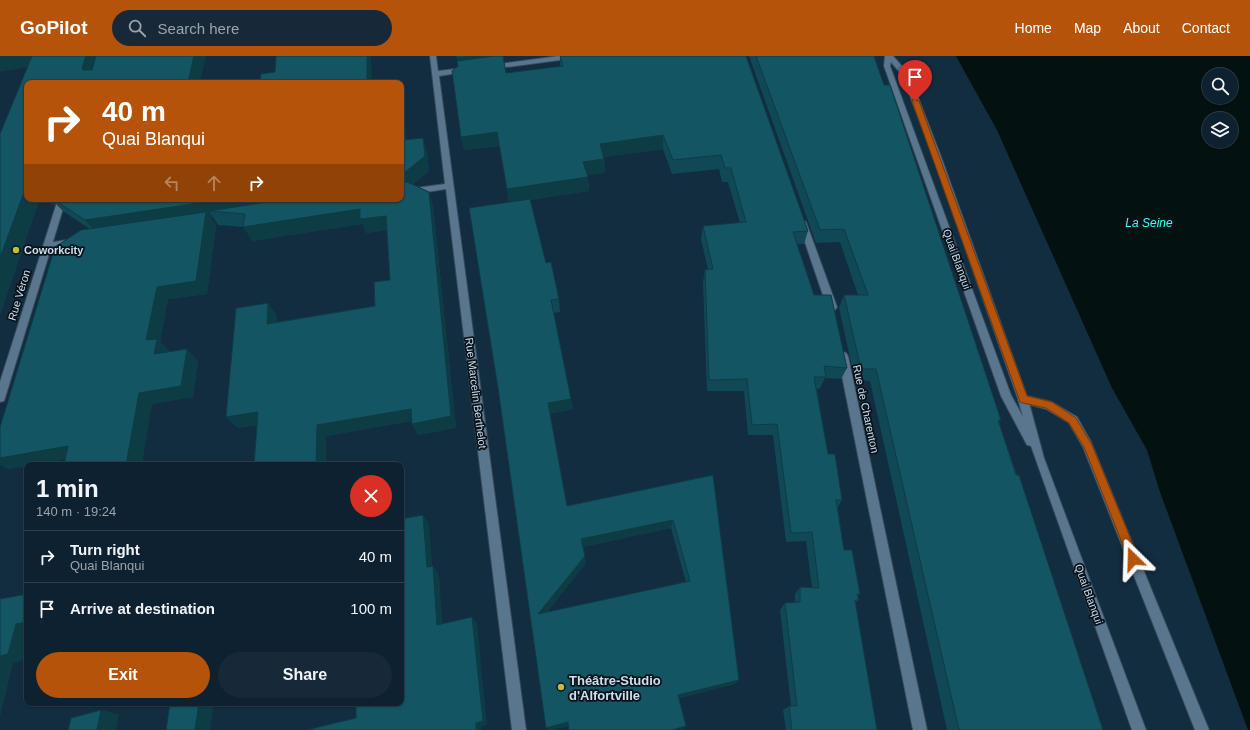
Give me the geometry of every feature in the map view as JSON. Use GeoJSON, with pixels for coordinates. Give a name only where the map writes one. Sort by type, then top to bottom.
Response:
{"type":"FeatureCollection","features":[{"type":"Feature","properties":{"kind":"street","name":"Rue Marcelin Berthelot"},"geometry":{"type":"LineString","coordinates":[[433,56],[519,730]]}},
{"type":"Feature","properties":{"kind":"street"},"geometry":{"type":"LineString","coordinates":[[435,74],[575,56]]}},
{"type":"Feature","properties":{"kind":"street","name":"Quai Blanqui"},"geometry":{"type":"LineString","coordinates":[[888,56],[905,74],[936,154],[1023,399],[1039,458],[1140,730]]}},
{"type":"Feature","properties":{"kind":"street","name":"Quai Blanqui"},"geometry":{"type":"LineString","coordinates":[[888,56],[887,66],[1006,396],[1039,458]]}},
{"type":"Feature","properties":{"kind":"street"},"geometry":{"type":"LineString","coordinates":[[404,193],[449,186]]}},
{"type":"Feature","properties":{"kind":"street","name":"Rue Véron"},"geometry":{"type":"LineString","coordinates":[[0,398],[61,202]]}},
{"type":"Feature","properties":{"kind":"street"},"geometry":{"type":"LineString","coordinates":[[800,215],[834,313]]}},
{"type":"Feature","properties":{"kind":"street"},"geometry":{"type":"LineString","coordinates":[[47,246],[85,240]]}},
{"type":"Feature","properties":{"kind":"street","name":"Rue de Charenton"},"geometry":{"type":"LineString","coordinates":[[841,344],[920,730]]}},
{"type":"Feature","properties":{"kind":"street"},"geometry":{"type":"LineString","coordinates":[[1023,399],[1048,405],[1072,420],[1088,445],[1202,730]]}},
{"type":"Feature","properties":{"kind":"water","name":"La Seine"},"geometry":{"type":"Polygon","coordinates":[[[956,56],[1250,56],[1250,730],[1248,730],[1160,492],[1147,450],[1112,388],[997,130],[956,56]]]}},
{"type":"Feature","properties":{"kind":"building"},"geometry":{"type":"Polygon","coordinates":[[[32,56],[86,56],[82,68],[83,70],[92,70],[96,56],[194,56],[189,80],[24,80],[24,192],[0,258],[0,134],[32,56]]]}},
{"type":"Feature","properties":{"kind":"building"},"geometry":{"type":"Polygon","coordinates":[[[276,56],[367,56],[367,80],[260,80],[261,74],[275,72],[276,56]]]}},
{"type":"Feature","properties":{"kind":"building"},"geometry":{"type":"Polygon","coordinates":[[[456,56],[474,56],[457,58],[456,56]]]}},
{"type":"Feature","properties":{"kind":"building"},"geometry":{"type":"Polygon","coordinates":[[[503,56],[506,73],[563,66],[560,56],[746,56],[808,231],[793,232],[814,295],[831,295],[847,368],[824,366],[826,377],[814,377],[828,454],[835,454],[842,500],[836,500],[844,550],[852,550],[860,594],[857,594],[859,600],[855,600],[877,730],[792,730],[789,706],[797,706],[785,603],[800,602],[800,587],[819,588],[812,532],[791,533],[777,424],[752,425],[747,379],[709,380],[705,270],[713,269],[703,226],[746,222],[731,168],[725,168],[721,155],[673,160],[663,135],[600,144],[604,159],[583,162],[588,177],[507,189],[497,132],[461,137],[452,71],[458,66],[457,61],[503,56]]]}},
{"type":"Feature","properties":{"kind":"building"},"geometry":{"type":"Polygon","coordinates":[[[756,56],[874,56],[884,85],[890,85],[1001,420],[998,420],[1016,475],[1019,475],[1103,730],[959,730],[876,369],[861,369],[844,295],[868,295],[844,229],[820,230],[756,56]]]}},
{"type":"Feature","properties":{"kind":"building"},"geometry":{"type":"Polygon","coordinates":[[[423,138],[425,156],[404,173],[404,140],[423,138]]]}},
{"type":"Feature","properties":{"kind":"building"},"geometry":{"type":"Polygon","coordinates":[[[404,182],[429,192],[451,416],[412,424],[411,409],[317,425],[316,462],[254,462],[258,412],[226,417],[236,308],[268,303],[267,324],[375,306],[374,282],[390,280],[386,216],[360,219],[360,209],[243,227],[245,214],[209,211],[268,202],[404,202],[404,182]]]}},
{"type":"Feature","properties":{"kind":"building"},"geometry":{"type":"Polygon","coordinates":[[[530,199],[546,263],[551,262],[559,299],[551,300],[571,399],[548,403],[567,506],[713,475],[739,680],[678,695],[686,726],[672,730],[569,730],[568,722],[546,728],[498,388],[469,208],[530,199]],[[673,520],[581,539],[585,556],[538,614],[690,581],[673,520]]]}},
{"type":"Feature","properties":{"kind":"building"},"geometry":{"type":"Polygon","coordinates":[[[58,202],[206,202],[85,220],[58,202]]]}},
{"type":"Feature","properties":{"kind":"building"},"geometry":{"type":"Polygon","coordinates":[[[206,212],[196,281],[157,287],[146,340],[157,339],[154,354],[187,349],[181,386],[139,393],[127,462],[65,462],[68,446],[0,458],[0,427],[55,247],[81,230],[206,212]]]}},
{"type":"Feature","properties":{"kind":"building"},"geometry":{"type":"Polygon","coordinates":[[[423,515],[427,567],[433,566],[437,625],[472,617],[483,721],[476,723],[476,730],[306,730],[356,718],[356,706],[404,706],[404,518],[423,515]]]}},
{"type":"Feature","properties":{"kind":"building"},"geometry":{"type":"Polygon","coordinates":[[[24,595],[24,623],[16,624],[8,654],[0,656],[0,599],[24,595]]]}},
{"type":"Feature","properties":{"kind":"building"},"geometry":{"type":"Polygon","coordinates":[[[170,706],[199,706],[195,730],[166,730],[170,706]]]}},
{"type":"Feature","properties":{"kind":"building"},"geometry":{"type":"Polygon","coordinates":[[[101,710],[97,730],[68,730],[71,718],[101,710]]]}},
{"type":"Feature","properties":{"kind":"place","name":"Coworkcity"},"geometry":{"type":"Point","coordinates":[16,250]}},
{"type":"Feature","properties":{"kind":"place","name":"Théâtre-Studio d'Alfortville"},"geometry":{"type":"Point","coordinates":[561,687]}},
{"type":"Feature","properties":{"kind":"route"},"geometry":{"type":"LineString","coordinates":[[915,101],[936,154],[1023,399],[1048,405],[1072,420],[1088,445],[1133,559]]}}]}
